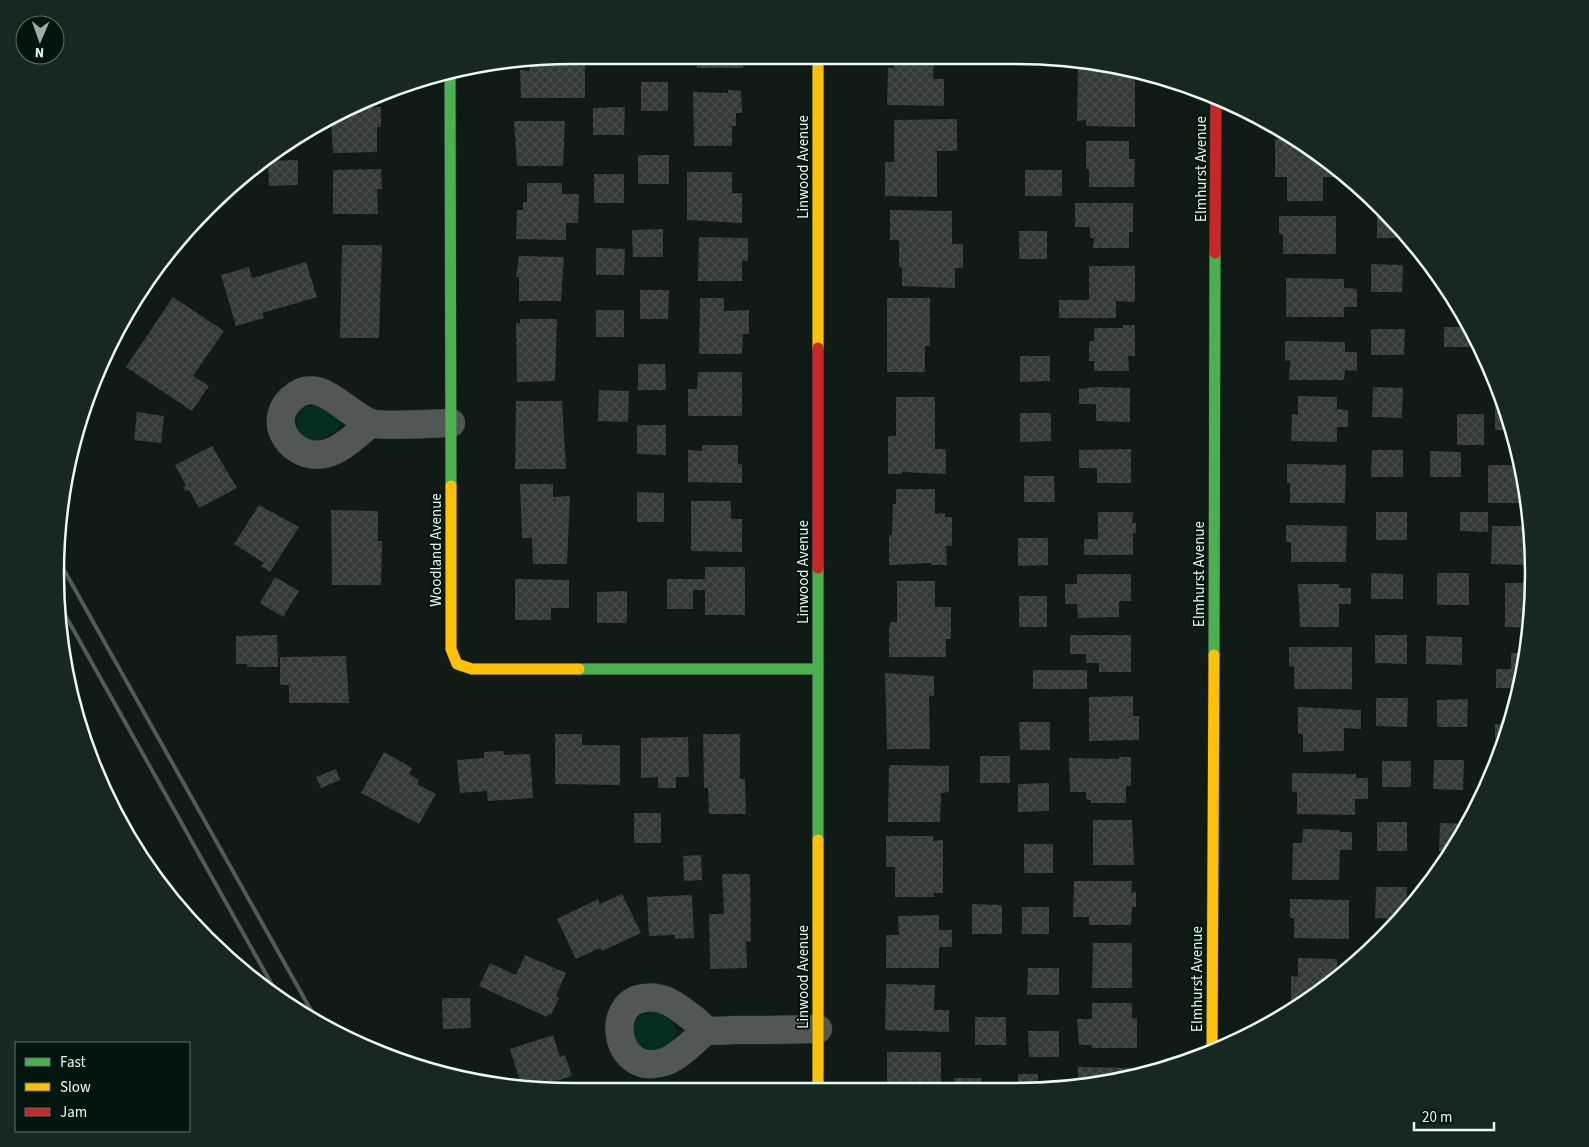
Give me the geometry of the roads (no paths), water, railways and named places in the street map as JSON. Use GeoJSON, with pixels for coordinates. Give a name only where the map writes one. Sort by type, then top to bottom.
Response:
{"type":"FeatureCollection","features":[{"type":"Feature","properties":{"kind":"street","name":"Linwood Avenue"},"geometry":{"type":"LineString","coordinates":[[818,64],[818,1083]]}},
{"type":"Feature","properties":{"kind":"street","name":"Woodland Avenue"},"geometry":{"type":"LineString","coordinates":[[450,79],[451,648],[457,664],[472,669],[818,669]]}},
{"type":"Feature","properties":{"kind":"street","name":"Elmhurst Avenue"},"geometry":{"type":"LineString","coordinates":[[1212,1044],[1216,105]]}},
{"type":"Feature","properties":{"kind":"street"},"geometry":{"type":"LineString","coordinates":[[371,423],[451,422]]}},
{"type":"Feature","properties":{"kind":"street"},"geometry":{"type":"LineString","coordinates":[[707,1030],[818,1029]]}},
{"type":"Feature","properties":{"kind":"railway"},"geometry":{"type":"LineString","coordinates":[[64,570],[311,1010]]}},
{"type":"Feature","properties":{"kind":"railway"},"geometry":{"type":"LineString","coordinates":[[66,616],[272,984]]}}]}
